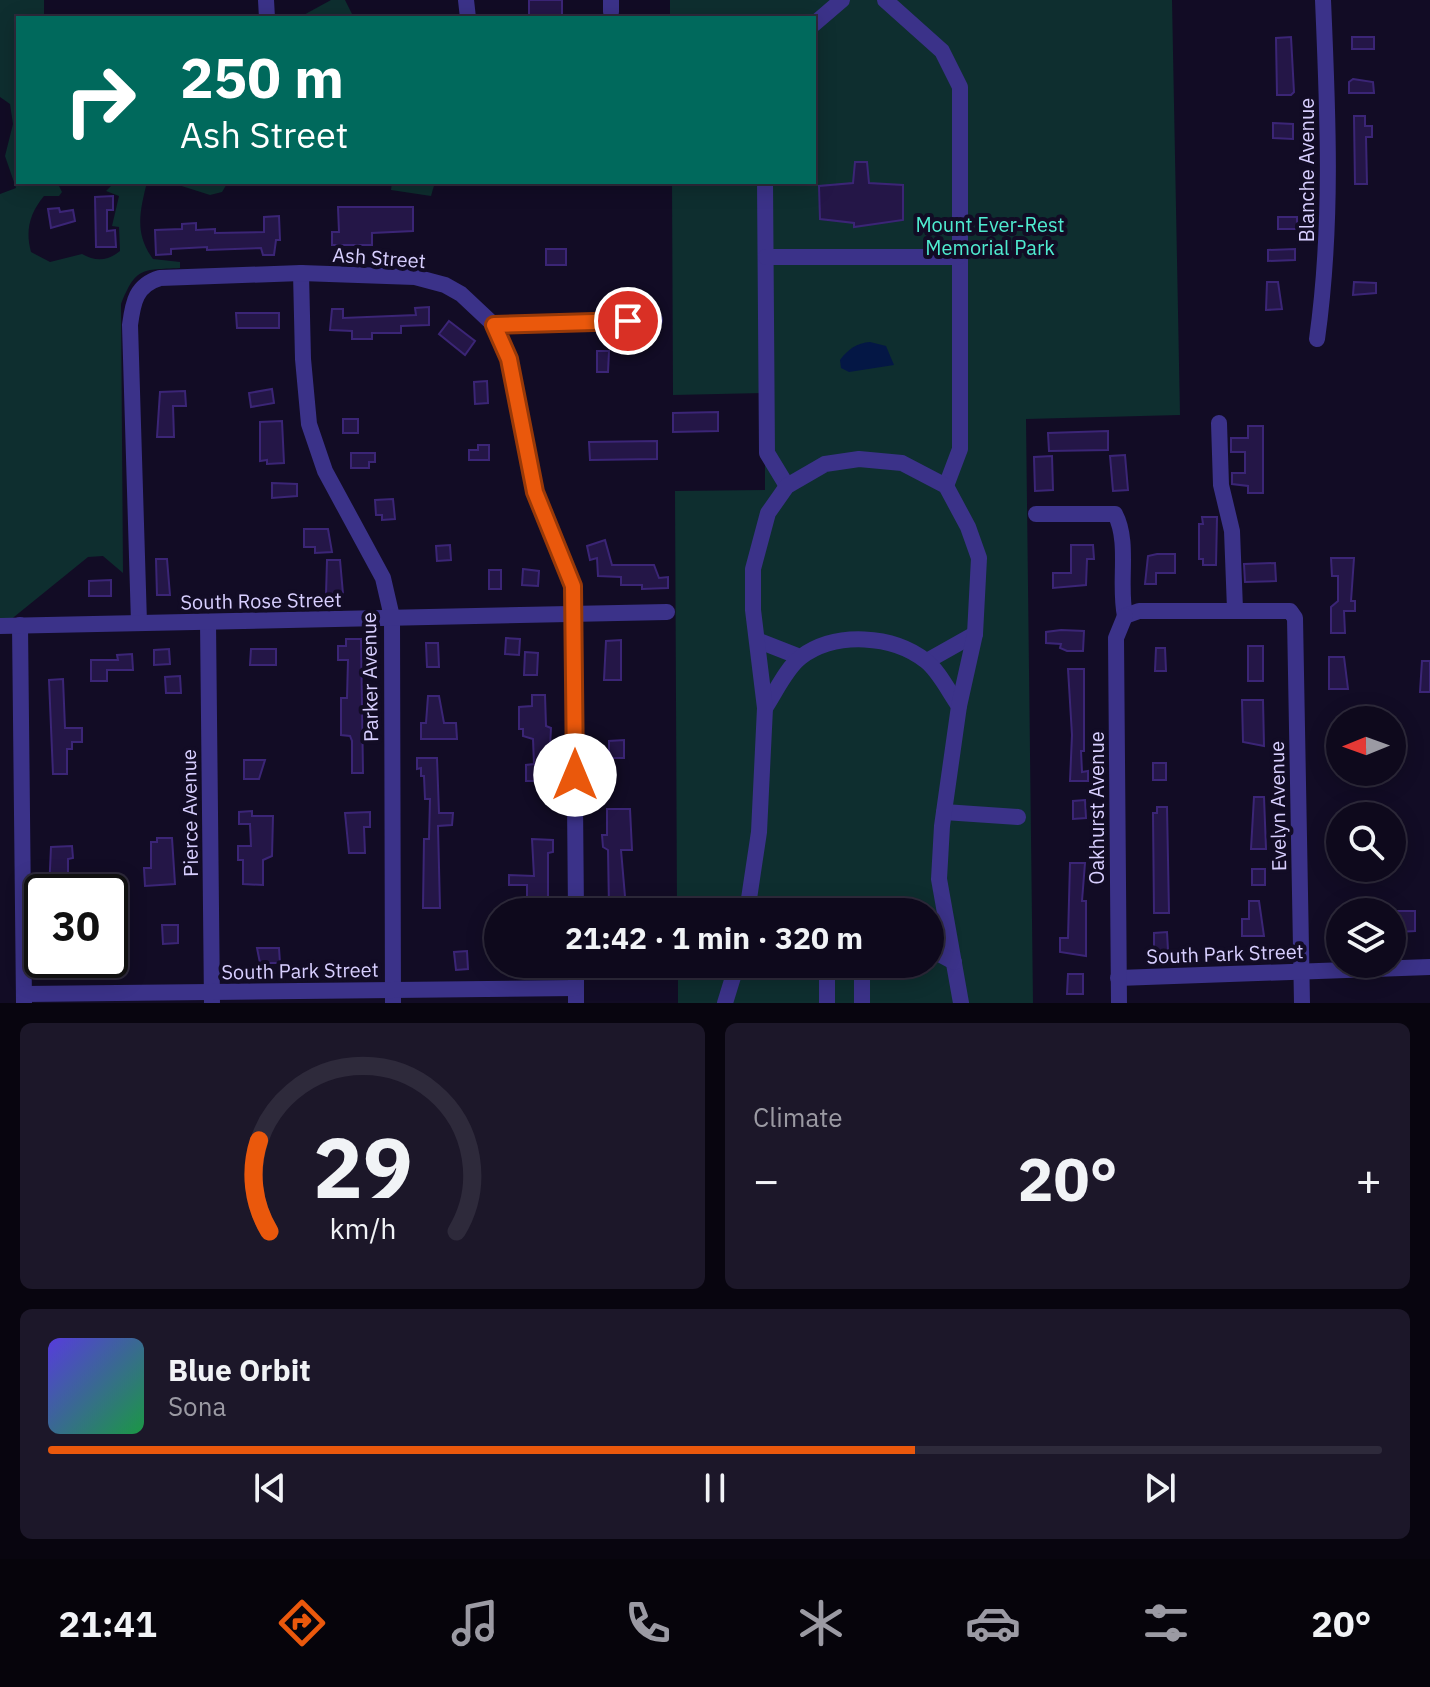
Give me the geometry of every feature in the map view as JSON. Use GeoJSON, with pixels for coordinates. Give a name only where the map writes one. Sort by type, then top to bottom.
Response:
{"type":"FeatureCollection","features":[{"type":"Feature","properties":{"kind":"street"},"geometry":{"type":"LineString","coordinates":[[816,22],[842,0]]}},
{"type":"Feature","properties":{"kind":"street"},"geometry":{"type":"LineString","coordinates":[[885,0],[942,51],[960,87],[960,449],[946,486]]}},
{"type":"Feature","properties":{"kind":"street","name":"Blanche Avenue"},"geometry":{"type":"LineString","coordinates":[[1317,339],[1329,237],[1330,193],[1323,0]]}},
{"type":"Feature","properties":{"kind":"street"},"geometry":{"type":"LineString","coordinates":[[765,184],[767,453],[787,486]]}},
{"type":"Feature","properties":{"kind":"street"},"geometry":{"type":"LineString","coordinates":[[766,257],[958,257]]}},
{"type":"Feature","properties":{"kind":"street","name":"Ash Street"},"geometry":{"type":"LineString","coordinates":[[139,623],[130,325],[138,291],[160,278],[301,273],[429,279],[461,294],[494,325]]}},
{"type":"Feature","properties":{"kind":"street","name":"Parker Avenue"},"geometry":{"type":"LineString","coordinates":[[301,273],[303,359],[309,424],[325,471],[383,578],[392,617],[392,996]]}},
{"type":"Feature","properties":{"kind":"street"},"geometry":{"type":"LineString","coordinates":[[576,898],[573,586],[535,492],[509,359],[494,325],[655,320]]}},
{"type":"Feature","properties":{"kind":"street"},"geometry":{"type":"LineString","coordinates":[[1125,616],[1139,611],[1235,609],[1232,531],[1221,485],[1219,423]]}},
{"type":"Feature","properties":{"kind":"street"},"geometry":{"type":"LineString","coordinates":[[751,898],[759,832],[765,708],[753,610],[753,569],[768,513],[787,486],[825,464],[859,459],[902,463],[946,486],[968,527],[979,558],[975,634],[959,706],[944,812],[939,879],[942,898]]}},
{"type":"Feature","properties":{"kind":"street","name":"Oakhurst Avenue"},"geometry":{"type":"LineString","coordinates":[[1036,514],[1115,514],[1121,525],[1121,597],[1125,616],[1116,638],[1119,1003]]}},
{"type":"Feature","properties":{"kind":"street","name":"Evelyn Avenue"},"geometry":{"type":"LineString","coordinates":[[1235,609],[1290,611],[1295,618],[1302,1003]]}},
{"type":"Feature","properties":{"kind":"street","name":"South Rose Street"},"geometry":{"type":"LineString","coordinates":[[0,626],[667,612]]}},
{"type":"Feature","properties":{"kind":"street","name":"Pierce Avenue"},"geometry":{"type":"LineString","coordinates":[[208,622],[212,997]]}},
{"type":"Feature","properties":{"kind":"street"},"geometry":{"type":"LineString","coordinates":[[20,625],[24,999]]}},
{"type":"Feature","properties":{"kind":"street"},"geometry":{"type":"LineString","coordinates":[[927,661],[975,634]]}},
{"type":"Feature","properties":{"kind":"street"},"geometry":{"type":"LineString","coordinates":[[765,708],[800,657],[838,642],[870,638],[896,645],[927,661],[959,706]]}},
{"type":"Feature","properties":{"kind":"street"},"geometry":{"type":"LineString","coordinates":[[759,641],[800,657]]}},
{"type":"Feature","properties":{"kind":"street"},"geometry":{"type":"LineString","coordinates":[[944,812],[1018,817]]}},
{"type":"Feature","properties":{"kind":"street"},"geometry":{"type":"LineString","coordinates":[[944,907],[961,1003]]}},
{"type":"Feature","properties":{"kind":"street"},"geometry":{"type":"LineString","coordinates":[[944,957],[954,962]]}},
{"type":"Feature","properties":{"kind":"street","name":"South Park Street"},"geometry":{"type":"LineString","coordinates":[[1118,978],[1430,967]]}},
{"type":"Feature","properties":{"kind":"street"},"geometry":{"type":"LineString","coordinates":[[725,1003],[733,978]]}},
{"type":"Feature","properties":{"kind":"street"},"geometry":{"type":"LineString","coordinates":[[827,978],[827,1003]]}},
{"type":"Feature","properties":{"kind":"street"},"geometry":{"type":"LineString","coordinates":[[862,978],[862,1003]]}},
{"type":"Feature","properties":{"kind":"street","name":"South Park Street"},"geometry":{"type":"LineString","coordinates":[[24,999],[576,996]]}},
{"type":"Feature","properties":{"kind":"green space"},"geometry":{"type":"Polygon","coordinates":[[[0,0],[44,0],[44,16],[16,16],[16,184],[58,184],[62,192],[59,196],[44,196],[35,209],[29,229],[31,252],[50,262],[82,254],[102,259],[115,254],[120,251],[119,227],[112,226],[119,196],[106,191],[113,184],[147,184],[140,222],[143,240],[153,259],[180,262],[180,268],[156,269],[136,277],[121,304],[123,573],[103,556],[88,557],[9,621],[0,621],[0,194],[16,188],[5,156],[13,124],[10,104],[0,97],[0,0]]]}},
{"type":"Feature","properties":{"kind":"green space"},"geometry":{"type":"Polygon","coordinates":[[[331,0],[345,0],[353,16],[302,16],[331,0]]]}},
{"type":"Feature","properties":{"kind":"green space","name":"Mount Ever-Rest Memorial Park"},"geometry":{"type":"Polygon","coordinates":[[[670,0],[1172,0],[1180,415],[1026,419],[1033,1003],[678,1003],[678,978],[944,978],[944,898],[677,898],[675,491],[765,490],[765,393],[673,395],[672,184],[816,184],[816,16],[670,16],[670,0]]]}},
{"type":"Feature","properties":{"kind":"green space"},"geometry":{"type":"Polygon","coordinates":[[[175,184],[227,184],[222,192],[210,195],[175,184]]]}},
{"type":"Feature","properties":{"kind":"green space"},"geometry":{"type":"Polygon","coordinates":[[[392,184],[434,184],[431,196],[391,190],[392,184]]]}},
{"type":"Feature","properties":{"kind":"water"},"geometry":{"type":"Polygon","coordinates":[[[870,342],[886,346],[894,365],[849,372],[841,368],[840,360],[846,353],[857,345],[870,342]]]}},
{"type":"Feature","properties":{"kind":"building"},"geometry":{"type":"Polygon","coordinates":[[[529,0],[562,0],[562,16],[529,16],[529,0]]]}},
{"type":"Feature","properties":{"kind":"building"},"geometry":{"type":"Polygon","coordinates":[[[1291,37],[1294,92],[1291,95],[1277,95],[1276,38],[1291,37]]]}},
{"type":"Feature","properties":{"kind":"building"},"geometry":{"type":"Polygon","coordinates":[[[1352,37],[1374,37],[1374,49],[1352,49],[1352,37]]]}},
{"type":"Feature","properties":{"kind":"building"},"geometry":{"type":"Polygon","coordinates":[[[1353,79],[1373,82],[1374,93],[1349,93],[1349,82],[1353,79]]]}},
{"type":"Feature","properties":{"kind":"building"},"geometry":{"type":"Polygon","coordinates":[[[1354,116],[1365,116],[1365,126],[1372,126],[1372,137],[1366,137],[1367,184],[1355,184],[1354,116]]]}},
{"type":"Feature","properties":{"kind":"building"},"geometry":{"type":"Polygon","coordinates":[[[1273,123],[1293,124],[1293,139],[1273,138],[1273,123]]]}},
{"type":"Feature","properties":{"kind":"building"},"geometry":{"type":"Polygon","coordinates":[[[855,162],[867,162],[869,183],[903,185],[903,220],[854,227],[854,223],[820,219],[819,186],[853,183],[855,162]]]}},
{"type":"Feature","properties":{"kind":"building"},"geometry":{"type":"Polygon","coordinates":[[[113,196],[113,210],[107,210],[107,231],[115,230],[116,247],[96,247],[95,197],[113,196]]]}},
{"type":"Feature","properties":{"kind":"building"},"geometry":{"type":"Polygon","coordinates":[[[338,207],[413,207],[413,231],[372,233],[372,245],[332,245],[332,232],[339,232],[338,207]]]}},
{"type":"Feature","properties":{"kind":"building"},"geometry":{"type":"Polygon","coordinates":[[[59,208],[60,212],[73,210],[75,221],[51,228],[48,209],[59,208]]]}},
{"type":"Feature","properties":{"kind":"building"},"geometry":{"type":"Polygon","coordinates":[[[279,216],[280,240],[276,240],[274,255],[263,255],[261,248],[207,250],[207,247],[171,249],[171,254],[156,255],[155,230],[182,229],[182,224],[196,223],[196,230],[215,229],[215,233],[264,232],[264,217],[279,216]]]}},
{"type":"Feature","properties":{"kind":"building"},"geometry":{"type":"Polygon","coordinates":[[[1278,217],[1297,217],[1297,229],[1278,229],[1278,217]]]}},
{"type":"Feature","properties":{"kind":"building"},"geometry":{"type":"Polygon","coordinates":[[[546,249],[566,249],[566,265],[546,265],[546,249]]]}},
{"type":"Feature","properties":{"kind":"building"},"geometry":{"type":"Polygon","coordinates":[[[1295,249],[1295,260],[1268,261],[1268,250],[1295,249]]]}},
{"type":"Feature","properties":{"kind":"building"},"geometry":{"type":"Polygon","coordinates":[[[1267,282],[1278,282],[1282,309],[1266,310],[1267,282]]]}},
{"type":"Feature","properties":{"kind":"building"},"geometry":{"type":"Polygon","coordinates":[[[1354,282],[1376,283],[1376,293],[1353,295],[1354,282]]]}},
{"type":"Feature","properties":{"kind":"building"},"geometry":{"type":"Polygon","coordinates":[[[429,307],[429,325],[401,326],[401,333],[372,333],[372,339],[352,339],[352,331],[330,330],[332,309],[343,309],[343,318],[416,315],[415,308],[429,307]]]}},
{"type":"Feature","properties":{"kind":"building"},"geometry":{"type":"Polygon","coordinates":[[[236,313],[279,313],[279,328],[237,328],[236,313]]]}},
{"type":"Feature","properties":{"kind":"building"},"geometry":{"type":"Polygon","coordinates":[[[449,321],[475,341],[465,355],[439,334],[449,321]]]}},
{"type":"Feature","properties":{"kind":"building"},"geometry":{"type":"Polygon","coordinates":[[[597,351],[609,351],[608,372],[597,372],[597,351]]]}},
{"type":"Feature","properties":{"kind":"building"},"geometry":{"type":"Polygon","coordinates":[[[487,381],[488,403],[475,404],[474,382],[487,381]]]}},
{"type":"Feature","properties":{"kind":"building"},"geometry":{"type":"Polygon","coordinates":[[[272,389],[274,403],[251,407],[249,393],[272,389]]]}},
{"type":"Feature","properties":{"kind":"building"},"geometry":{"type":"Polygon","coordinates":[[[185,391],[186,406],[173,406],[174,437],[157,437],[160,392],[185,391]]]}},
{"type":"Feature","properties":{"kind":"building"},"geometry":{"type":"Polygon","coordinates":[[[718,412],[718,431],[673,432],[673,413],[718,412]]]}},
{"type":"Feature","properties":{"kind":"building"},"geometry":{"type":"Polygon","coordinates":[[[343,419],[358,419],[358,433],[343,433],[343,419]]]}},
{"type":"Feature","properties":{"kind":"building"},"geometry":{"type":"Polygon","coordinates":[[[282,421],[284,463],[267,464],[267,460],[260,461],[260,422],[282,421]]]}},
{"type":"Feature","properties":{"kind":"building"},"geometry":{"type":"Polygon","coordinates":[[[1248,426],[1263,426],[1263,493],[1248,493],[1248,486],[1232,484],[1232,473],[1245,473],[1245,452],[1231,452],[1231,438],[1248,438],[1248,426]]]}},
{"type":"Feature","properties":{"kind":"building"},"geometry":{"type":"Polygon","coordinates":[[[1108,431],[1108,450],[1049,451],[1048,433],[1108,431]]]}},
{"type":"Feature","properties":{"kind":"building"},"geometry":{"type":"Polygon","coordinates":[[[657,441],[657,459],[590,460],[589,442],[657,441]]]}},
{"type":"Feature","properties":{"kind":"building"},"geometry":{"type":"Polygon","coordinates":[[[478,445],[489,445],[489,460],[469,460],[469,450],[478,450],[478,445]]]}},
{"type":"Feature","properties":{"kind":"building"},"geometry":{"type":"Polygon","coordinates":[[[351,453],[375,453],[375,462],[369,462],[369,468],[351,468],[351,453]]]}},
{"type":"Feature","properties":{"kind":"building"},"geometry":{"type":"Polygon","coordinates":[[[1125,455],[1128,490],[1113,491],[1110,456],[1125,455]]]}},
{"type":"Feature","properties":{"kind":"building"},"geometry":{"type":"Polygon","coordinates":[[[1052,456],[1053,490],[1035,491],[1034,457],[1052,456]]]}},
{"type":"Feature","properties":{"kind":"building"},"geometry":{"type":"Polygon","coordinates":[[[272,483],[297,484],[297,496],[272,498],[272,483]]]}},
{"type":"Feature","properties":{"kind":"building"},"geometry":{"type":"Polygon","coordinates":[[[393,499],[395,519],[382,520],[382,515],[376,515],[375,500],[393,499]]]}},
{"type":"Feature","properties":{"kind":"building"},"geometry":{"type":"Polygon","coordinates":[[[1202,517],[1217,517],[1216,565],[1203,565],[1203,559],[1199,559],[1199,524],[1203,524],[1202,517]]]}},
{"type":"Feature","properties":{"kind":"building"},"geometry":{"type":"Polygon","coordinates":[[[304,529],[328,529],[332,552],[315,553],[315,547],[304,547],[304,529]]]}},
{"type":"Feature","properties":{"kind":"building"},"geometry":{"type":"Polygon","coordinates":[[[605,540],[612,565],[654,565],[659,578],[668,577],[668,588],[642,589],[642,585],[621,585],[621,577],[598,576],[597,558],[590,560],[587,546],[605,540]]]}},
{"type":"Feature","properties":{"kind":"building"},"geometry":{"type":"Polygon","coordinates":[[[450,545],[451,560],[437,561],[436,546],[450,545]]]}},
{"type":"Feature","properties":{"kind":"building"},"geometry":{"type":"Polygon","coordinates":[[[1071,545],[1093,545],[1094,559],[1087,559],[1086,585],[1053,588],[1053,573],[1071,573],[1071,545]]]}},
{"type":"Feature","properties":{"kind":"building"},"geometry":{"type":"Polygon","coordinates":[[[1175,554],[1175,573],[1156,573],[1156,584],[1145,584],[1148,556],[1175,554]]]}},
{"type":"Feature","properties":{"kind":"building"},"geometry":{"type":"Polygon","coordinates":[[[1331,558],[1354,558],[1351,601],[1355,601],[1355,611],[1344,611],[1345,633],[1331,633],[1331,607],[1338,601],[1338,576],[1332,576],[1331,558]]]}},
{"type":"Feature","properties":{"kind":"building"},"geometry":{"type":"Polygon","coordinates":[[[156,559],[167,559],[170,595],[157,595],[156,559]]]}},
{"type":"Feature","properties":{"kind":"building"},"geometry":{"type":"Polygon","coordinates":[[[327,560],[340,560],[343,594],[326,595],[327,560]]]}},
{"type":"Feature","properties":{"kind":"building"},"geometry":{"type":"Polygon","coordinates":[[[1275,563],[1276,581],[1245,582],[1244,564],[1275,563]]]}},
{"type":"Feature","properties":{"kind":"building"},"geometry":{"type":"Polygon","coordinates":[[[523,569],[539,571],[538,586],[522,585],[523,569]]]}},
{"type":"Feature","properties":{"kind":"building"},"geometry":{"type":"Polygon","coordinates":[[[489,570],[501,570],[501,589],[489,589],[489,570]]]}},
{"type":"Feature","properties":{"kind":"building"},"geometry":{"type":"Polygon","coordinates":[[[111,580],[111,596],[89,596],[89,581],[111,580]]]}},
{"type":"Feature","properties":{"kind":"building"},"geometry":{"type":"Polygon","coordinates":[[[1084,631],[1083,651],[1067,651],[1060,648],[1061,644],[1046,643],[1046,632],[1084,631]]]}},
{"type":"Feature","properties":{"kind":"building"},"geometry":{"type":"Polygon","coordinates":[[[506,638],[520,639],[519,655],[505,654],[506,638]]]}},
{"type":"Feature","properties":{"kind":"building"},"geometry":{"type":"Polygon","coordinates":[[[346,639],[361,639],[363,773],[352,773],[352,741],[350,736],[341,735],[341,698],[347,698],[348,660],[338,660],[338,646],[346,646],[346,639]]]}},
{"type":"Feature","properties":{"kind":"building"},"geometry":{"type":"Polygon","coordinates":[[[621,640],[621,680],[604,680],[606,641],[621,640]]]}},
{"type":"Feature","properties":{"kind":"building"},"geometry":{"type":"Polygon","coordinates":[[[426,643],[438,643],[439,667],[427,667],[426,643]]]}},
{"type":"Feature","properties":{"kind":"building"},"geometry":{"type":"Polygon","coordinates":[[[1248,646],[1263,646],[1263,681],[1248,681],[1248,646]]]}},
{"type":"Feature","properties":{"kind":"building"},"geometry":{"type":"Polygon","coordinates":[[[1156,648],[1165,648],[1166,671],[1155,671],[1156,648]]]}},
{"type":"Feature","properties":{"kind":"building"},"geometry":{"type":"Polygon","coordinates":[[[169,649],[170,664],[154,665],[154,650],[169,649]]]}},
{"type":"Feature","properties":{"kind":"building"},"geometry":{"type":"Polygon","coordinates":[[[251,649],[276,649],[276,665],[250,665],[251,649]]]}},
{"type":"Feature","properties":{"kind":"building"},"geometry":{"type":"Polygon","coordinates":[[[525,652],[538,653],[537,675],[524,675],[525,652]]]}},
{"type":"Feature","properties":{"kind":"building"},"geometry":{"type":"Polygon","coordinates":[[[132,654],[133,670],[107,670],[107,681],[91,681],[91,660],[118,660],[117,655],[132,654]]]}},
{"type":"Feature","properties":{"kind":"building"},"geometry":{"type":"Polygon","coordinates":[[[1329,657],[1344,657],[1348,689],[1329,689],[1329,657]]]}},
{"type":"Feature","properties":{"kind":"building"},"geometry":{"type":"Polygon","coordinates":[[[1422,661],[1430,661],[1430,692],[1420,692],[1422,661]]]}},
{"type":"Feature","properties":{"kind":"building"},"geometry":{"type":"Polygon","coordinates":[[[1068,669],[1084,669],[1084,751],[1081,751],[1082,772],[1088,771],[1088,781],[1070,781],[1072,735],[1068,669]]]}},
{"type":"Feature","properties":{"kind":"building"},"geometry":{"type":"Polygon","coordinates":[[[180,676],[181,693],[166,693],[165,677],[180,676]]]}},
{"type":"Feature","properties":{"kind":"building"},"geometry":{"type":"Polygon","coordinates":[[[63,679],[65,728],[82,728],[82,742],[72,742],[72,749],[67,749],[67,774],[53,774],[49,680],[63,679]]]}},
{"type":"Feature","properties":{"kind":"building"},"geometry":{"type":"Polygon","coordinates":[[[532,695],[545,695],[546,726],[551,728],[549,767],[541,767],[541,781],[526,781],[526,765],[534,764],[533,739],[523,736],[523,729],[519,729],[519,707],[532,706],[532,695]]]}},
{"type":"Feature","properties":{"kind":"building"},"geometry":{"type":"Polygon","coordinates":[[[428,696],[439,696],[444,723],[456,723],[457,739],[421,739],[421,723],[426,723],[428,696]]]}},
{"type":"Feature","properties":{"kind":"building"},"geometry":{"type":"Polygon","coordinates":[[[1242,700],[1263,700],[1264,746],[1243,742],[1242,700]]]}},
{"type":"Feature","properties":{"kind":"building"},"geometry":{"type":"Polygon","coordinates":[[[624,740],[624,758],[609,758],[609,741],[624,740]]]}},
{"type":"Feature","properties":{"kind":"building"},"geometry":{"type":"Polygon","coordinates":[[[417,758],[437,758],[439,813],[453,813],[452,825],[438,826],[440,908],[423,908],[424,839],[429,839],[430,799],[425,799],[424,776],[421,776],[421,768],[417,769],[417,758]]]}},
{"type":"Feature","properties":{"kind":"building"},"geometry":{"type":"Polygon","coordinates":[[[244,760],[265,760],[259,779],[244,779],[244,760]]]}},
{"type":"Feature","properties":{"kind":"building"},"geometry":{"type":"Polygon","coordinates":[[[1153,763],[1166,763],[1166,780],[1153,780],[1153,763]]]}},
{"type":"Feature","properties":{"kind":"building"},"geometry":{"type":"Polygon","coordinates":[[[1254,797],[1264,797],[1266,849],[1251,849],[1254,797]]]}},
{"type":"Feature","properties":{"kind":"building"},"geometry":{"type":"Polygon","coordinates":[[[1085,800],[1086,818],[1073,819],[1073,801],[1085,800]]]}},
{"type":"Feature","properties":{"kind":"building"},"geometry":{"type":"Polygon","coordinates":[[[1157,807],[1167,807],[1169,913],[1154,913],[1153,813],[1157,813],[1157,807]]]}},
{"type":"Feature","properties":{"kind":"building"},"geometry":{"type":"Polygon","coordinates":[[[607,809],[630,809],[632,850],[621,850],[625,898],[609,898],[608,850],[603,847],[602,835],[607,835],[607,809]]]}},
{"type":"Feature","properties":{"kind":"building"},"geometry":{"type":"Polygon","coordinates":[[[252,811],[252,816],[273,816],[272,856],[263,860],[263,885],[243,884],[243,860],[238,860],[238,846],[251,846],[250,824],[239,824],[239,812],[252,811]]]}},
{"type":"Feature","properties":{"kind":"building"},"geometry":{"type":"Polygon","coordinates":[[[370,812],[370,827],[364,827],[365,853],[349,853],[345,813],[370,812]]]}},
{"type":"Feature","properties":{"kind":"building"},"geometry":{"type":"Polygon","coordinates":[[[157,838],[172,838],[175,884],[145,886],[144,868],[151,868],[151,842],[157,842],[157,838]]]}},
{"type":"Feature","properties":{"kind":"building"},"geometry":{"type":"Polygon","coordinates":[[[532,839],[553,840],[553,852],[548,853],[548,898],[527,898],[527,885],[509,885],[509,875],[534,876],[532,839]]]}},
{"type":"Feature","properties":{"kind":"building"},"geometry":{"type":"Polygon","coordinates":[[[72,846],[73,858],[68,859],[68,874],[50,874],[51,847],[72,846]]]}},
{"type":"Feature","properties":{"kind":"building"},"geometry":{"type":"Polygon","coordinates":[[[1070,863],[1085,863],[1082,901],[1086,901],[1086,956],[1060,952],[1060,938],[1068,938],[1070,863]]]}},
{"type":"Feature","properties":{"kind":"building"},"geometry":{"type":"Polygon","coordinates":[[[1252,869],[1265,869],[1265,885],[1252,885],[1252,869]]]}},
{"type":"Feature","properties":{"kind":"building"},"geometry":{"type":"Polygon","coordinates":[[[1249,901],[1259,901],[1264,936],[1242,936],[1242,919],[1249,919],[1249,901]]]}},
{"type":"Feature","properties":{"kind":"building"},"geometry":{"type":"Polygon","coordinates":[[[1406,911],[1415,911],[1415,931],[1406,932],[1406,911]]]}},
{"type":"Feature","properties":{"kind":"building"},"geometry":{"type":"Polygon","coordinates":[[[162,925],[178,925],[178,943],[163,944],[162,925]]]}},
{"type":"Feature","properties":{"kind":"building"},"geometry":{"type":"Polygon","coordinates":[[[1167,932],[1168,950],[1154,950],[1154,933],[1167,932]]]}},
{"type":"Feature","properties":{"kind":"building"},"geometry":{"type":"Polygon","coordinates":[[[257,948],[279,948],[280,963],[260,963],[257,948]]]}},
{"type":"Feature","properties":{"kind":"building"},"geometry":{"type":"Polygon","coordinates":[[[467,951],[468,969],[456,970],[454,952],[467,951]]]}},
{"type":"Feature","properties":{"kind":"building"},"geometry":{"type":"Polygon","coordinates":[[[1068,974],[1083,974],[1083,994],[1067,994],[1068,974]]]}},
{"type":"Feature","properties":{"kind":"route"},"geometry":{"type":"LineString","coordinates":[[575,775],[573,586],[535,492],[509,359],[494,325],[628,321]]}}]}
